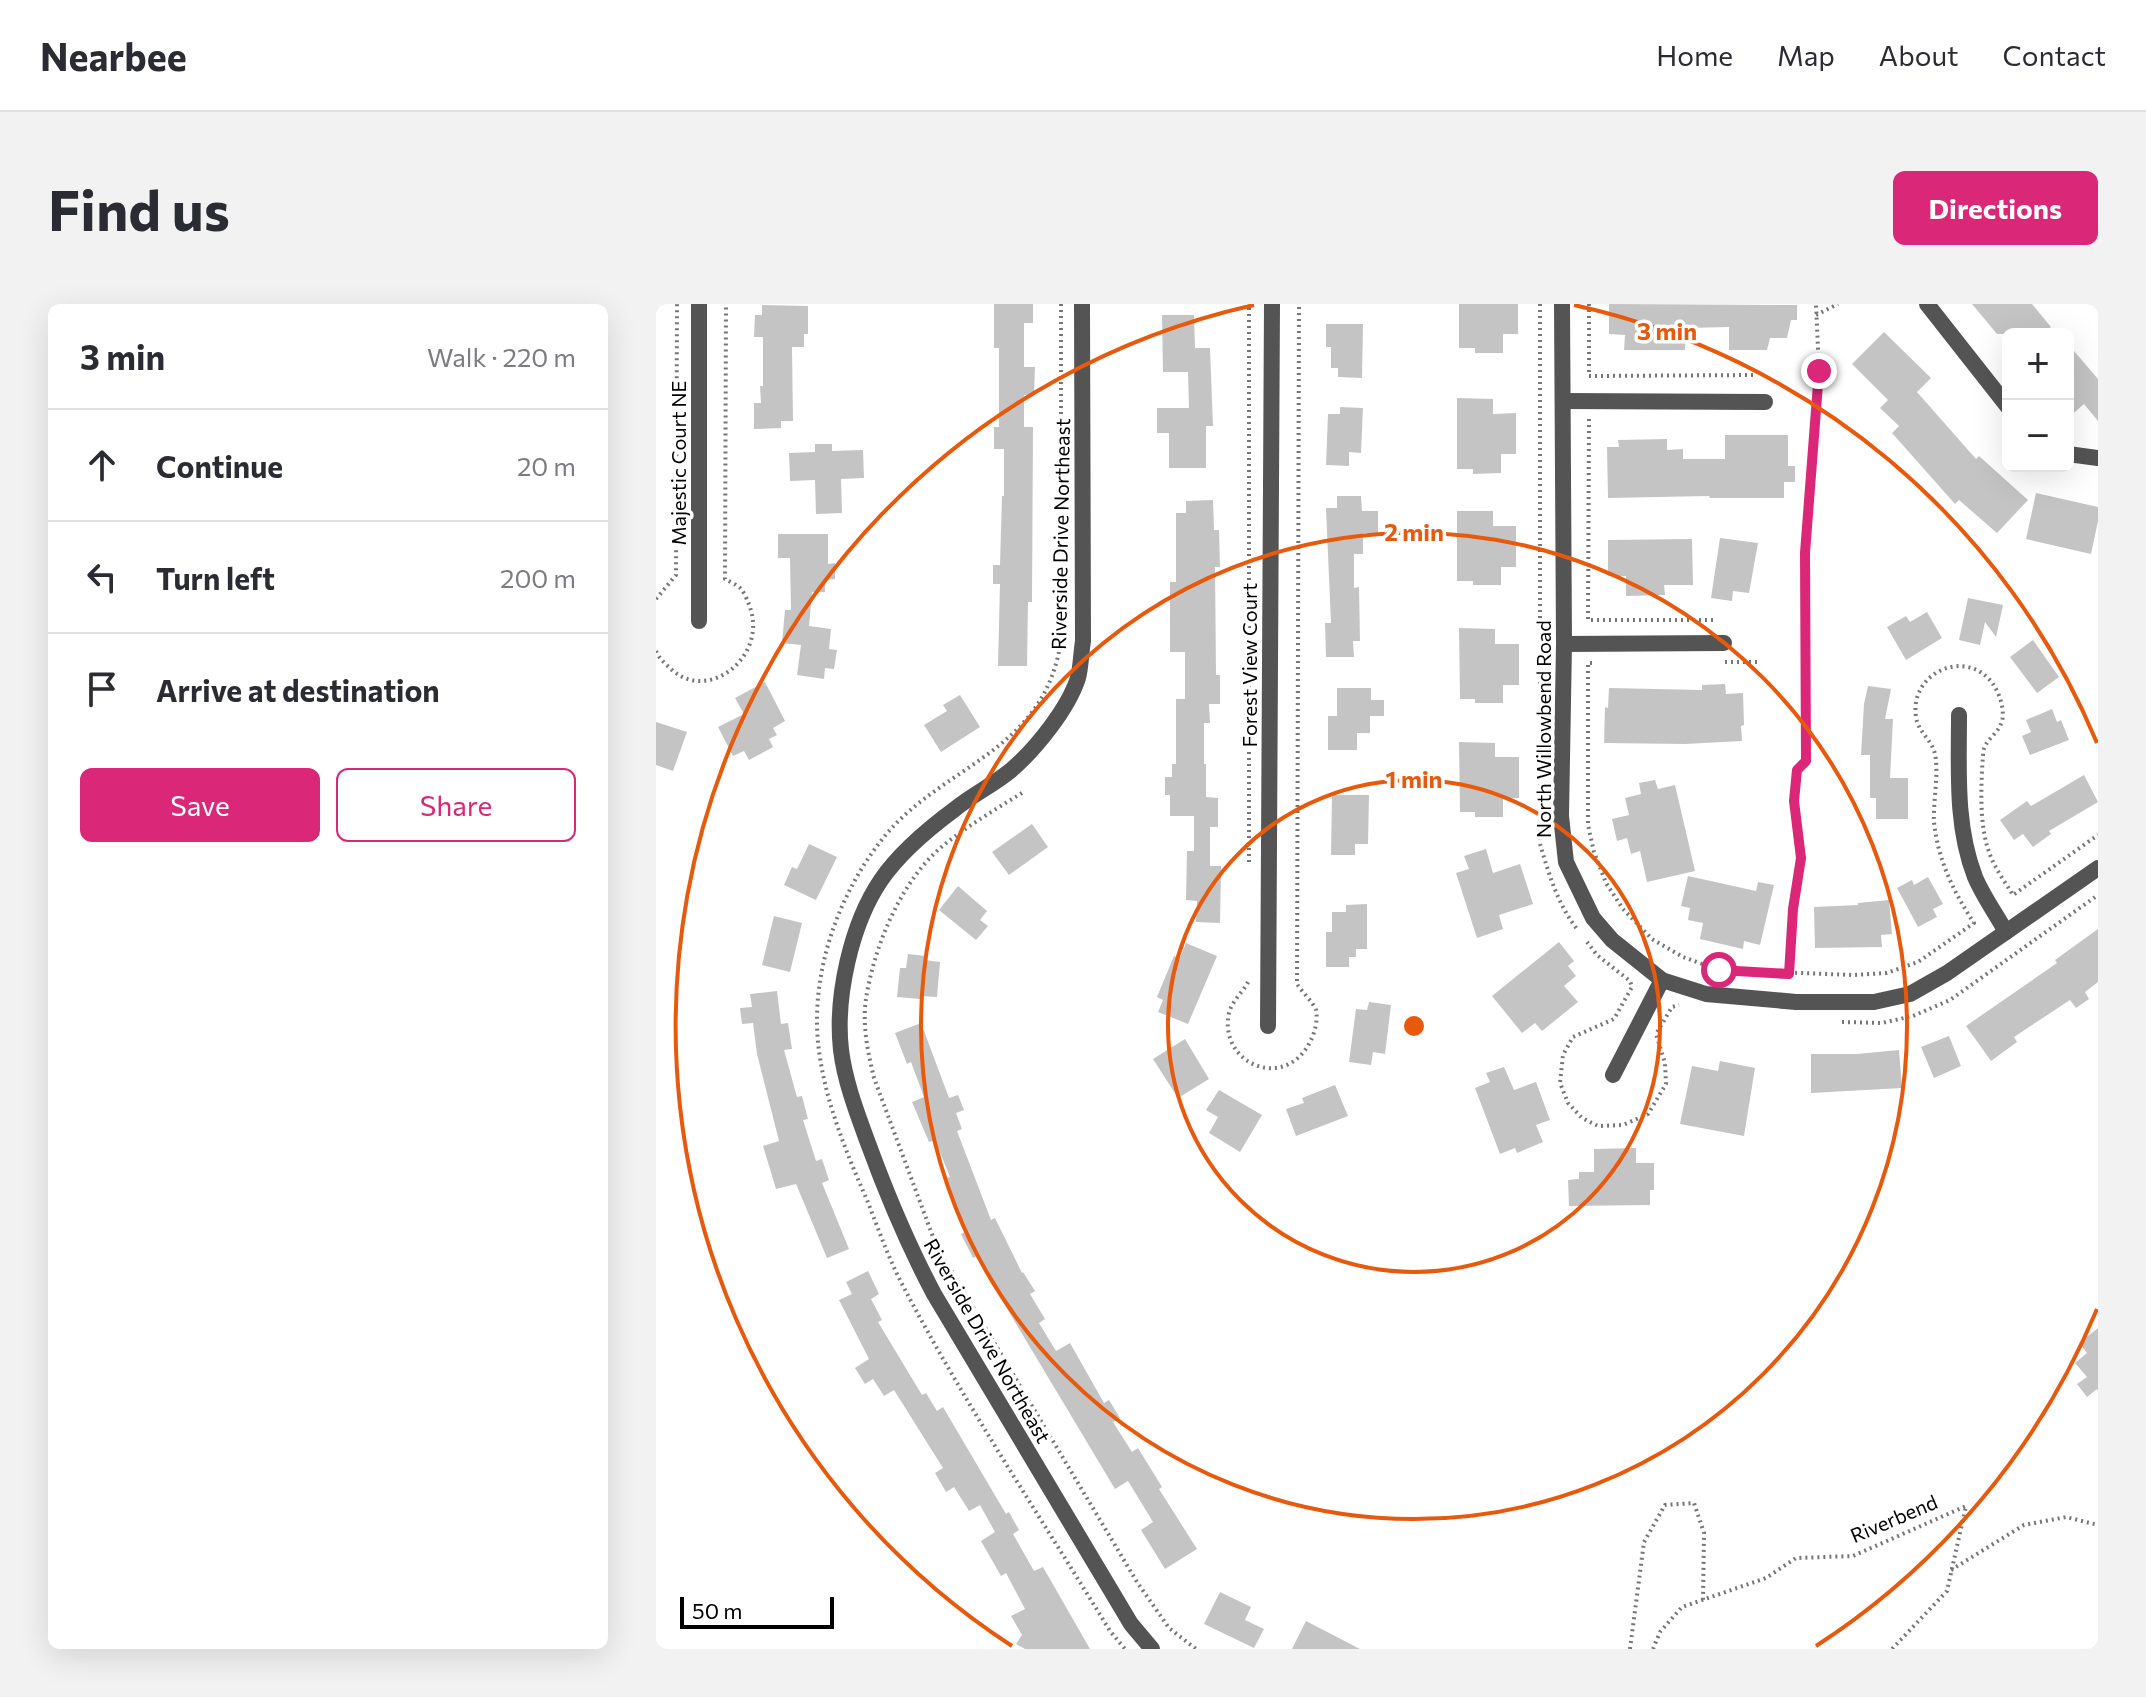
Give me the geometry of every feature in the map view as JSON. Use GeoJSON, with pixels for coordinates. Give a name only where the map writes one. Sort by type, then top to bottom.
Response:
{"type":"FeatureCollection","features":[{"type":"Feature","properties":{"kind":"street","name":"Majestic Court NE"},"geometry":{"type":"LineString","coordinates":[[699,304],[699,621]]}},
{"type":"Feature","properties":{"kind":"street","name":"Riverside Drive Northeast"},"geometry":{"type":"LineString","coordinates":[[1082,304],[1083,641],[1078,678],[1062,709],[1040,740],[1010,770],[957,807],[912,844],[880,881],[863,915],[847,963],[841,1009],[841,1049],[854,1104],[908,1244],[934,1294],[1131,1624],[1152,1649]]}},
{"type":"Feature","properties":{"kind":"street","name":"Forest View Court"},"geometry":{"type":"LineString","coordinates":[[1268,1026],[1272,304]]}},
{"type":"Feature","properties":{"kind":"street","name":"North Willowbend Road"},"geometry":{"type":"LineString","coordinates":[[1562,304],[1564,644],[1561,816],[1566,862],[1593,918],[1612,940],[1662,980],[1706,994],[1796,1002],[1874,1002],[1910,994],[2098,868]]}},
{"type":"Feature","properties":{"kind":"street"},"geometry":{"type":"LineString","coordinates":[[1927,304],[2002,400]]}},
{"type":"Feature","properties":{"kind":"street"},"geometry":{"type":"LineString","coordinates":[[1563,401],[1765,402]]}},
{"type":"Feature","properties":{"kind":"street"},"geometry":{"type":"LineString","coordinates":[[2074,455],[2098,458]]}},
{"type":"Feature","properties":{"kind":"street"},"geometry":{"type":"LineString","coordinates":[[1564,644],[1724,643]]}},
{"type":"Feature","properties":{"kind":"street"},"geometry":{"type":"LineString","coordinates":[[1959,715],[1960,812],[1966,847],[1976,878],[2006,932]]}},
{"type":"Feature","properties":{"kind":"street"},"geometry":{"type":"LineString","coordinates":[[1613,1075],[1662,980]]}},
{"type":"Feature","properties":{"kind":"path"},"geometry":{"type":"LineString","coordinates":[[656,599],[676,575],[677,565],[677,304]]}},
{"type":"Feature","properties":{"kind":"path"},"geometry":{"type":"LineString","coordinates":[[656,651],[658,657],[680,676],[700,680],[724,675],[744,659],[754,638],[754,613],[742,589],[725,579],[726,304]]}},
{"type":"Feature","properties":{"kind":"path"},"geometry":{"type":"LineString","coordinates":[[1061,304],[1061,618],[1058,658],[1044,698],[1019,730],[912,809],[884,836],[856,878],[839,912],[822,965],[819,1049],[833,1114],[901,1281],[951,1371],[1110,1631],[1125,1649]]}},
{"type":"Feature","properties":{"kind":"path"},"geometry":{"type":"LineString","coordinates":[[1540,304],[1540,844],[1551,884],[1567,917],[1597,955],[1630,981],[1632,987],[1614,1019],[1573,1037],[1563,1055],[1560,1083],[1568,1103],[1582,1118],[1598,1126],[1623,1125],[1648,1114],[1666,1084],[1665,1063],[1656,1034],[1672,1007],[1681,1004]]}},
{"type":"Feature","properties":{"kind":"path"},"geometry":{"type":"LineString","coordinates":[[1589,304],[1589,376],[1757,375]]}},
{"type":"Feature","properties":{"kind":"path"},"geometry":{"type":"LineString","coordinates":[[1789,974],[1793,909],[1801,858],[1794,801],[1797,770],[1806,761],[1805,553],[1819,371],[1816,304]]}},
{"type":"Feature","properties":{"kind":"path"},"geometry":{"type":"LineString","coordinates":[[1816,315],[1838,304]]}},
{"type":"Feature","properties":{"kind":"path"},"geometry":{"type":"LineString","coordinates":[[1589,419],[1588,620],[1715,620]]}},
{"type":"Feature","properties":{"kind":"path"},"geometry":{"type":"LineString","coordinates":[[1711,663],[1757,662]]}},
{"type":"Feature","properties":{"kind":"path"},"geometry":{"type":"LineString","coordinates":[[1604,663],[1588,663],[1588,825],[1594,852],[1606,883],[1623,909],[1652,939],[1683,957],[1719,970],[1789,974],[1887,973],[1918,962],[1974,923],[1953,892],[1941,862],[1934,821],[1935,755],[1918,726],[1915,708],[1919,689],[1932,674],[1950,667],[1972,667],[1992,682],[2001,702],[2001,724],[1983,750],[1983,824],[1989,852],[2013,895],[2098,835]]}},
{"type":"Feature","properties":{"kind":"path"},"geometry":{"type":"LineString","coordinates":[[1022,793],[943,846],[907,888],[877,949],[865,1002],[871,1064],[895,1139],[936,1245],[1137,1582],[1169,1628],[1196,1649]]}},
{"type":"Feature","properties":{"kind":"path"},"geometry":{"type":"LineString","coordinates":[[1829,1022],[1882,1023],[1913,1016],[1950,1000],[2098,895]]}},
{"type":"Feature","properties":{"kind":"path"},"geometry":{"type":"LineString","coordinates":[[1630,1649],[1644,1542],[1665,1505],[1694,1503],[1704,1533],[1703,1600]]}},
{"type":"Feature","properties":{"kind":"path","name":"Riverbend"},"geometry":{"type":"LineString","coordinates":[[1653,1649],[1660,1632],[1682,1607],[1766,1578],[1796,1558],[1853,1556],[1966,1506],[1947,1591],[1892,1649]]}},
{"type":"Feature","properties":{"kind":"path"},"geometry":{"type":"LineString","coordinates":[[1951,1570],[2024,1525],[2066,1517],[2098,1525]]}},
{"type":"Feature","properties":{"kind":"building"},"geometry":{"type":"Polygon","coordinates":[[[994,304],[1033,304],[1033,323],[1024,323],[1024,367],[1035,367],[1034,395],[1024,395],[1024,427],[1033,427],[1032,602],[1028,602],[1027,666],[998,666],[1000,584],[993,584],[993,565],[1000,565],[1004,449],[994,449],[994,427],[999,427],[999,348],[994,348],[994,304]]]}},
{"type":"Feature","properties":{"kind":"building"},"geometry":{"type":"Polygon","coordinates":[[[1459,304],[1518,304],[1518,334],[1503,334],[1503,353],[1475,353],[1475,348],[1459,348],[1459,304]]]}},
{"type":"Feature","properties":{"kind":"building"},"geometry":{"type":"Polygon","coordinates":[[[1609,304],[1797,305],[1797,320],[1791,320],[1787,338],[1770,338],[1767,350],[1729,350],[1729,327],[1686,328],[1685,350],[1624,350],[1625,335],[1609,334],[1609,304]]]}},
{"type":"Feature","properties":{"kind":"building"},"geometry":{"type":"Polygon","coordinates":[[[1972,304],[2032,304],[2051,327],[2002,328],[2002,334],[1997,334],[1972,304]]]}},
{"type":"Feature","properties":{"kind":"building"},"geometry":{"type":"Polygon","coordinates":[[[762,305],[808,306],[808,334],[804,334],[804,347],[792,347],[793,421],[781,421],[781,428],[754,429],[754,403],[761,403],[760,386],[763,386],[763,337],[754,337],[755,315],[762,315],[762,305]]]}},
{"type":"Feature","properties":{"kind":"building"},"geometry":{"type":"Polygon","coordinates":[[[1162,315],[1194,315],[1195,348],[1210,348],[1213,426],[1206,426],[1206,468],[1169,468],[1169,433],[1157,433],[1157,408],[1189,408],[1188,372],[1163,372],[1162,315]]]}},
{"type":"Feature","properties":{"kind":"building"},"geometry":{"type":"Polygon","coordinates":[[[1326,324],[1363,324],[1362,378],[1338,377],[1338,368],[1331,368],[1331,347],[1326,347],[1326,324]]]}},
{"type":"Feature","properties":{"kind":"building"},"geometry":{"type":"Polygon","coordinates":[[[1884,332],[1931,378],[1917,392],[1976,459],[1979,456],[2028,500],[1997,533],[1959,500],[1955,504],[1892,433],[1899,426],[1880,408],[1888,400],[1852,364],[1884,332]]]}},
{"type":"Feature","properties":{"kind":"building"},"geometry":{"type":"Polygon","coordinates":[[[2074,351],[2098,379],[2098,421],[2084,404],[2074,413],[2074,351]]]}},
{"type":"Feature","properties":{"kind":"building"},"geometry":{"type":"Polygon","coordinates":[[[1457,398],[1493,399],[1493,414],[1516,413],[1516,454],[1501,454],[1501,473],[1473,474],[1473,469],[1457,469],[1457,398]]]}},
{"type":"Feature","properties":{"kind":"building"},"geometry":{"type":"Polygon","coordinates":[[[1340,407],[1363,408],[1361,453],[1349,452],[1349,466],[1326,465],[1328,414],[1340,414],[1340,407]]]}},
{"type":"Feature","properties":{"kind":"building"},"geometry":{"type":"Polygon","coordinates":[[[1725,435],[1788,435],[1788,466],[1795,466],[1795,482],[1784,482],[1784,498],[1608,498],[1607,447],[1619,447],[1618,440],[1667,439],[1667,450],[1683,449],[1683,459],[1725,459],[1725,435]]]}},
{"type":"Feature","properties":{"kind":"building"},"geometry":{"type":"Polygon","coordinates":[[[815,444],[832,444],[832,451],[863,450],[864,478],[841,479],[842,513],[816,514],[815,480],[790,481],[789,453],[815,452],[815,444]]]}},
{"type":"Feature","properties":{"kind":"building"},"geometry":{"type":"Polygon","coordinates":[[[2036,493],[2098,507],[2091,554],[2026,539],[2036,493]]]}},
{"type":"Feature","properties":{"kind":"building"},"geometry":{"type":"Polygon","coordinates":[[[1337,496],[1361,496],[1362,511],[1378,511],[1378,533],[1363,533],[1363,554],[1354,554],[1354,588],[1359,587],[1360,641],[1353,641],[1354,657],[1326,657],[1325,623],[1331,623],[1326,508],[1337,508],[1337,496]]]}},
{"type":"Feature","properties":{"kind":"building"},"geometry":{"type":"Polygon","coordinates":[[[1213,500],[1214,530],[1219,530],[1220,567],[1215,567],[1216,675],[1220,675],[1220,704],[1209,704],[1210,723],[1204,723],[1204,764],[1206,797],[1218,798],[1218,827],[1210,827],[1210,866],[1221,866],[1220,923],[1196,922],[1197,901],[1186,900],[1187,851],[1194,851],[1194,816],[1170,816],[1170,795],[1165,795],[1165,777],[1172,777],[1172,764],[1176,764],[1176,699],[1185,699],[1185,652],[1170,652],[1170,582],[1176,582],[1176,513],[1186,513],[1186,501],[1213,500]]]}},
{"type":"Feature","properties":{"kind":"building"},"geometry":{"type":"Polygon","coordinates":[[[1457,511],[1493,511],[1493,526],[1516,526],[1516,567],[1501,567],[1501,585],[1473,585],[1473,581],[1457,581],[1457,511]]]}},
{"type":"Feature","properties":{"kind":"building"},"geometry":{"type":"Polygon","coordinates":[[[778,534],[828,534],[828,564],[835,563],[835,579],[825,580],[825,592],[812,592],[809,626],[831,629],[829,649],[837,650],[834,669],[825,668],[824,679],[797,675],[801,645],[782,643],[785,610],[791,610],[790,558],[778,558],[778,534]]]}},
{"type":"Feature","properties":{"kind":"building"},"geometry":{"type":"Polygon","coordinates":[[[1720,538],[1758,543],[1749,593],[1733,591],[1732,601],[1711,598],[1720,538]]]}},
{"type":"Feature","properties":{"kind":"building"},"geometry":{"type":"Polygon","coordinates":[[[1692,539],[1693,585],[1664,585],[1665,595],[1626,596],[1626,576],[1608,576],[1608,540],[1692,539]]]}},
{"type":"Feature","properties":{"kind":"building"},"geometry":{"type":"Polygon","coordinates":[[[1968,598],[2003,605],[1996,637],[1985,622],[1980,645],[1959,640],[1968,598]]]}},
{"type":"Feature","properties":{"kind":"building"},"geometry":{"type":"Polygon","coordinates":[[[1927,612],[1942,638],[1906,660],[1887,627],[1906,616],[1910,622],[1927,612]]]}},
{"type":"Feature","properties":{"kind":"building"},"geometry":{"type":"Polygon","coordinates":[[[1459,628],[1495,629],[1495,644],[1519,644],[1519,685],[1503,685],[1503,703],[1475,703],[1475,699],[1460,699],[1459,628]]]}},
{"type":"Feature","properties":{"kind":"building"},"geometry":{"type":"Polygon","coordinates":[[[2033,640],[2059,677],[2037,693],[2010,657],[2033,640]]]}},
{"type":"Feature","properties":{"kind":"building"},"geometry":{"type":"Polygon","coordinates":[[[765,682],[785,721],[773,728],[777,735],[769,739],[773,747],[749,760],[744,751],[733,756],[718,727],[744,714],[735,698],[765,682]]]}},
{"type":"Feature","properties":{"kind":"building"},"geometry":{"type":"Polygon","coordinates":[[[1725,684],[1726,694],[1743,693],[1742,741],[1604,743],[1609,688],[1702,690],[1702,685],[1725,684]]]}},
{"type":"Feature","properties":{"kind":"building"},"geometry":{"type":"Polygon","coordinates":[[[1868,686],[1891,689],[1885,719],[1893,719],[1890,778],[1908,778],[1908,819],[1876,819],[1876,798],[1870,798],[1870,755],[1861,755],[1868,686]]]}},
{"type":"Feature","properties":{"kind":"building"},"geometry":{"type":"Polygon","coordinates":[[[1337,688],[1371,688],[1371,700],[1384,700],[1384,716],[1370,716],[1370,733],[1357,733],[1357,750],[1328,750],[1328,716],[1337,716],[1337,688]]]}},
{"type":"Feature","properties":{"kind":"building"},"geometry":{"type":"Polygon","coordinates":[[[960,695],[980,727],[941,752],[924,725],[947,711],[943,705],[960,695]]]}},
{"type":"Feature","properties":{"kind":"building"},"geometry":{"type":"Polygon","coordinates":[[[2052,709],[2057,722],[2061,720],[2069,740],[2030,755],[2022,736],[2031,732],[2026,720],[2052,709]]]}},
{"type":"Feature","properties":{"kind":"building"},"geometry":{"type":"Polygon","coordinates":[[[656,722],[687,732],[673,771],[656,765],[656,722]]]}},
{"type":"Feature","properties":{"kind":"building"},"geometry":{"type":"Polygon","coordinates":[[[1459,742],[1495,743],[1495,757],[1519,757],[1519,798],[1503,798],[1503,817],[1475,817],[1475,812],[1460,812],[1459,742]]]}},
{"type":"Feature","properties":{"kind":"building"},"geometry":{"type":"Polygon","coordinates":[[[2084,775],[2098,802],[2049,831],[2051,834],[2033,847],[2023,834],[2014,840],[2000,820],[2027,801],[2031,806],[2084,775]]]}},
{"type":"Feature","properties":{"kind":"building"},"geometry":{"type":"Polygon","coordinates":[[[1655,780],[1658,789],[1675,785],[1695,871],[1647,882],[1640,851],[1631,854],[1627,838],[1617,841],[1612,819],[1629,815],[1625,798],[1641,794],[1639,783],[1655,780]]]}},
{"type":"Feature","properties":{"kind":"building"},"geometry":{"type":"Polygon","coordinates":[[[1332,795],[1369,795],[1368,844],[1355,844],[1355,855],[1331,855],[1332,795]]]}},
{"type":"Feature","properties":{"kind":"building"},"geometry":{"type":"Polygon","coordinates":[[[1032,824],[1048,847],[1009,875],[992,852],[1032,824]]]}},
{"type":"Feature","properties":{"kind":"building"},"geometry":{"type":"Polygon","coordinates":[[[809,844],[837,857],[816,900],[784,885],[792,867],[797,869],[809,844]]]}},
{"type":"Feature","properties":{"kind":"building"},"geometry":{"type":"Polygon","coordinates":[[[1486,849],[1493,873],[1520,864],[1533,904],[1499,915],[1503,929],[1477,938],[1456,873],[1469,869],[1464,856],[1486,849]]]}},
{"type":"Feature","properties":{"kind":"building"},"geometry":{"type":"Polygon","coordinates":[[[1688,876],[1756,891],[1758,882],[1774,885],[1760,945],[1744,941],[1743,949],[1700,939],[1703,923],[1688,920],[1690,908],[1681,906],[1688,876]]]}},
{"type":"Feature","properties":{"kind":"building"},"geometry":{"type":"Polygon","coordinates":[[[1928,877],[1943,904],[1933,909],[1937,917],[1918,927],[1897,888],[1912,880],[1914,885],[1928,877]]]}},
{"type":"Feature","properties":{"kind":"building"},"geometry":{"type":"Polygon","coordinates":[[[958,886],[987,911],[980,920],[988,926],[976,940],[939,910],[958,886]]]}},
{"type":"Feature","properties":{"kind":"building"},"geometry":{"type":"Polygon","coordinates":[[[1889,900],[1892,934],[1881,935],[1882,947],[1815,948],[1814,907],[1889,900]]]}},
{"type":"Feature","properties":{"kind":"building"},"geometry":{"type":"Polygon","coordinates":[[[1367,904],[1367,949],[1356,949],[1356,957],[1349,957],[1349,967],[1326,967],[1326,932],[1332,932],[1332,912],[1346,912],[1346,905],[1367,904]]]}},
{"type":"Feature","properties":{"kind":"building"},"geometry":{"type":"Polygon","coordinates":[[[774,916],[802,923],[790,972],[762,965],[774,916]]]}},
{"type":"Feature","properties":{"kind":"building"},"geometry":{"type":"Polygon","coordinates":[[[2098,929],[2098,982],[2085,992],[2089,999],[2076,1008],[2070,1000],[2014,1037],[2017,1042],[1991,1061],[1966,1026],[2057,963],[2055,960],[2098,929]]]}},
{"type":"Feature","properties":{"kind":"building"},"geometry":{"type":"Polygon","coordinates":[[[1559,942],[1574,961],[1568,966],[1576,976],[1564,986],[1578,1002],[1542,1031],[1535,1023],[1522,1033],[1492,996],[1559,942]]]}},
{"type":"Feature","properties":{"kind":"building"},"geometry":{"type":"Polygon","coordinates":[[[1186,943],[1217,956],[1188,1024],[1158,1012],[1163,1000],[1157,997],[1174,956],[1180,958],[1186,943]]]}},
{"type":"Feature","properties":{"kind":"building"},"geometry":{"type":"Polygon","coordinates":[[[908,954],[926,956],[925,960],[940,962],[937,997],[897,997],[900,968],[906,968],[908,954]]]}},
{"type":"Feature","properties":{"kind":"building"},"geometry":{"type":"Polygon","coordinates":[[[777,991],[781,1024],[788,1023],[792,1049],[784,1050],[797,1097],[802,1096],[808,1119],[803,1120],[816,1161],[822,1159],[829,1180],[822,1183],[849,1249],[827,1258],[796,1184],[776,1189],[763,1146],[779,1141],[757,1054],[753,1023],[742,1024],[740,1008],[752,1007],[750,994],[777,991]]]}},
{"type":"Feature","properties":{"kind":"building"},"geometry":{"type":"Polygon","coordinates":[[[1369,1002],[1391,1005],[1385,1054],[1373,1052],[1371,1065],[1349,1062],[1356,1009],[1367,1010],[1369,1002]]]}},
{"type":"Feature","properties":{"kind":"building"},"geometry":{"type":"Polygon","coordinates":[[[921,1023],[949,1098],[958,1095],[964,1110],[956,1113],[962,1129],[957,1131],[991,1220],[995,1218],[1022,1273],[1035,1291],[1030,1294],[1045,1319],[1039,1323],[1056,1351],[1070,1343],[1104,1403],[1109,1400],[1120,1418],[1113,1422],[1132,1452],[1138,1448],[1162,1487],[1159,1489],[1197,1549],[1165,1569],[1141,1530],[1153,1522],[1128,1481],[1115,1489],[997,1292],[979,1255],[973,1258],[961,1234],[965,1232],[944,1179],[950,1177],[935,1140],[929,1142],[912,1102],[924,1097],[911,1062],[907,1064],[895,1033],[921,1023]]]}},
{"type":"Feature","properties":{"kind":"building"},"geometry":{"type":"Polygon","coordinates":[[[1949,1036],[1961,1066],[1934,1078],[1921,1047],[1949,1036]]]}},
{"type":"Feature","properties":{"kind":"building"},"geometry":{"type":"Polygon","coordinates":[[[1185,1039],[1209,1079],[1178,1098],[1153,1059],[1185,1039]]]}},
{"type":"Feature","properties":{"kind":"building"},"geometry":{"type":"Polygon","coordinates":[[[1899,1050],[1902,1088],[1811,1093],[1811,1054],[1899,1050]]]}},
{"type":"Feature","properties":{"kind":"building"},"geometry":{"type":"Polygon","coordinates":[[[1720,1061],[1755,1068],[1744,1136],[1680,1124],[1692,1066],[1718,1071],[1720,1061]]]}},
{"type":"Feature","properties":{"kind":"building"},"geometry":{"type":"Polygon","coordinates":[[[1504,1067],[1514,1090],[1536,1082],[1550,1120],[1536,1125],[1543,1142],[1517,1153],[1515,1148],[1500,1154],[1475,1088],[1490,1082],[1486,1073],[1504,1067]]]}},
{"type":"Feature","properties":{"kind":"building"},"geometry":{"type":"Polygon","coordinates":[[[1335,1085],[1348,1116],[1296,1136],[1286,1109],[1304,1103],[1302,1098],[1335,1085]]]}},
{"type":"Feature","properties":{"kind":"building"},"geometry":{"type":"Polygon","coordinates":[[[1219,1090],[1262,1115],[1240,1152],[1209,1133],[1218,1117],[1206,1110],[1219,1090]]]}},
{"type":"Feature","properties":{"kind":"building"},"geometry":{"type":"Polygon","coordinates":[[[1636,1148],[1636,1163],[1654,1163],[1654,1190],[1650,1190],[1650,1205],[1569,1206],[1568,1180],[1579,1179],[1579,1172],[1594,1172],[1594,1149],[1636,1148]]]}},
{"type":"Feature","properties":{"kind":"building"},"geometry":{"type":"Polygon","coordinates":[[[868,1271],[879,1294],[871,1299],[882,1320],[878,1322],[922,1395],[926,1393],[937,1411],[943,1407],[1006,1514],[1009,1512],[1019,1530],[1013,1534],[1034,1571],[1043,1567],[1090,1649],[1025,1649],[1016,1644],[1022,1635],[1011,1616],[1025,1609],[1006,1573],[1001,1576],[981,1541],[995,1532],[980,1505],[969,1511],[954,1487],[946,1492],[935,1473],[943,1468],[894,1390],[884,1396],[873,1379],[865,1384],[855,1368],[869,1359],[839,1300],[852,1294],[846,1282],[868,1271]]]}},
{"type":"Feature","properties":{"kind":"building"},"geometry":{"type":"Polygon","coordinates":[[[2098,1328],[2098,1391],[2087,1397],[2077,1384],[2087,1377],[2075,1363],[2087,1353],[2079,1343],[2098,1328]]]}},
{"type":"Feature","properties":{"kind":"building"},"geometry":{"type":"Polygon","coordinates":[[[1220,1592],[1251,1607],[1245,1620],[1264,1629],[1254,1648],[1204,1624],[1220,1592]]]}},
{"type":"Feature","properties":{"kind":"building"},"geometry":{"type":"Polygon","coordinates":[[[1306,1621],[1360,1649],[1292,1649],[1306,1621]]]}},
{"type":"Feature","properties":{"kind":"route"},"geometry":{"type":"LineString","coordinates":[[1719,970],[1789,974],[1793,909],[1801,858],[1794,801],[1797,770],[1806,761],[1805,553],[1819,371]]}}]}
